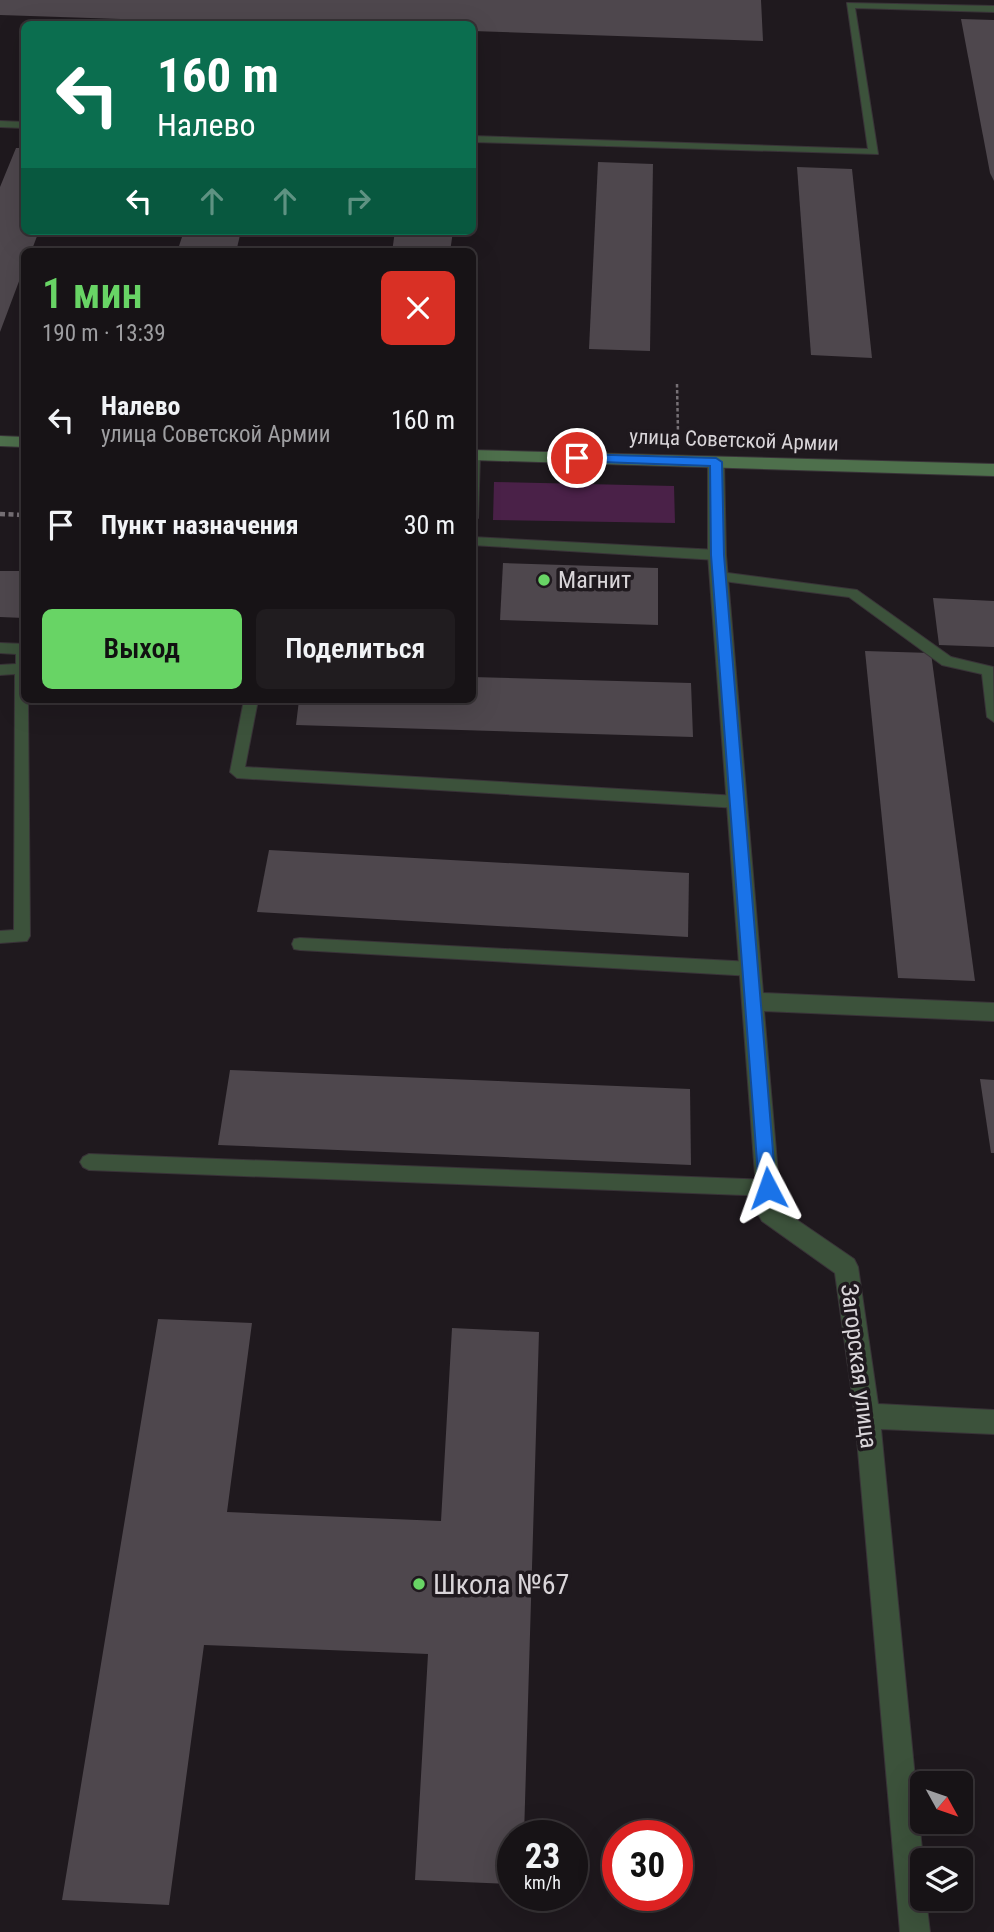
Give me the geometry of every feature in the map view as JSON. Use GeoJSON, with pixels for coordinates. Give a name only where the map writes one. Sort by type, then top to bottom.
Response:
{"type":"FeatureCollection","features":[{"type":"Feature","properties":{"kind":"main road"},"geometry":{"type":"LineString","coordinates":[[0,441],[21,442]]}},
{"type":"Feature","properties":{"kind":"main road","name":"улица Советской Армии"},"geometry":{"type":"LineString","coordinates":[[476,455],[994,470]]}},
{"type":"Feature","properties":{"kind":"street","name":"Загорская улица"},"geometry":{"type":"LineString","coordinates":[[716,462],[718,566],[770,1214],[846,1267],[867,1416],[915,1932]]}},
{"type":"Feature","properties":{"kind":"street"},"geometry":{"type":"LineString","coordinates":[[754,1002],[994,1012]]}},
{"type":"Feature","properties":{"kind":"street"},"geometry":{"type":"LineString","coordinates":[[867,1416],[994,1422]]}},
{"type":"Feature","properties":{"kind":"lane"},"geometry":{"type":"LineString","coordinates":[[476,139],[874,152],[849,2],[994,9]]}},
{"type":"Feature","properties":{"kind":"lane"},"geometry":{"type":"LineString","coordinates":[[0,124],[21,125]]}},
{"type":"Feature","properties":{"kind":"lane"},"geometry":{"type":"LineString","coordinates":[[476,541],[718,566],[852,593],[947,661],[991,672],[994,717]]}},
{"type":"Feature","properties":{"kind":"lane"},"geometry":{"type":"LineString","coordinates":[[0,648],[21,649]]}},
{"type":"Feature","properties":{"kind":"lane"},"geometry":{"type":"LineString","coordinates":[[0,670],[21,670]]}},
{"type":"Feature","properties":{"kind":"lane"},"geometry":{"type":"LineString","coordinates":[[0,937],[22,936],[21,703]]}},
{"type":"Feature","properties":{"kind":"lane"},"geometry":{"type":"LineString","coordinates":[[250,703],[237,772],[738,802]]}},
{"type":"Feature","properties":{"kind":"lane"},"geometry":{"type":"LineString","coordinates":[[300,944],[752,969]]}},
{"type":"Feature","properties":{"kind":"lane"},"geometry":{"type":"LineString","coordinates":[[89,1161],[768,1188]]}},
{"type":"Feature","properties":{"kind":"path"},"geometry":{"type":"LineString","coordinates":[[677,384],[678,432]]}},
{"type":"Feature","properties":{"kind":"path"},"geometry":{"type":"LineString","coordinates":[[0,514],[21,515]]}},
{"type":"Feature","properties":{"kind":"shaded area"},"geometry":{"type":"Polygon","coordinates":[[[494,482],[674,486],[675,523],[493,520],[494,482]]]}},
{"type":"Feature","properties":{"kind":"building"},"geometry":{"type":"Polygon","coordinates":[[[0,0],[761,0],[763,41],[476,31],[476,21],[183,21],[0,15],[0,0]]]}},
{"type":"Feature","properties":{"kind":"building"},"geometry":{"type":"Polygon","coordinates":[[[961,19],[994,20],[994,181],[990,173],[961,19]]]}},
{"type":"Feature","properties":{"kind":"building"},"geometry":{"type":"Polygon","coordinates":[[[16,148],[21,148],[21,235],[37,235],[33,248],[21,248],[21,276],[0,332],[0,187],[16,148]]]}},
{"type":"Feature","properties":{"kind":"building"},"geometry":{"type":"Polygon","coordinates":[[[598,162],[653,164],[650,351],[589,349],[598,162]]]}},
{"type":"Feature","properties":{"kind":"building"},"geometry":{"type":"Polygon","coordinates":[[[797,167],[852,169],[872,358],[811,355],[797,167]]]}},
{"type":"Feature","properties":{"kind":"building"},"geometry":{"type":"Polygon","coordinates":[[[183,235],[240,235],[237,248],[178,248],[183,235]]]}},
{"type":"Feature","properties":{"kind":"building"},"geometry":{"type":"Polygon","coordinates":[[[394,235],[452,235],[451,248],[393,248],[394,235]]]}},
{"type":"Feature","properties":{"kind":"building"},"geometry":{"type":"Polygon","coordinates":[[[503,563],[658,568],[658,625],[500,620],[503,563]]]}},
{"type":"Feature","properties":{"kind":"building"},"geometry":{"type":"Polygon","coordinates":[[[0,571],[21,571],[21,618],[0,617],[0,571]]]}},
{"type":"Feature","properties":{"kind":"building"},"geometry":{"type":"Polygon","coordinates":[[[933,598],[994,601],[994,647],[939,645],[933,598]]]}},
{"type":"Feature","properties":{"kind":"building"},"geometry":{"type":"Polygon","coordinates":[[[865,651],[931,653],[975,981],[898,978],[865,651]]]}},
{"type":"Feature","properties":{"kind":"building"},"geometry":{"type":"Polygon","coordinates":[[[476,677],[691,683],[693,737],[296,725],[299,703],[476,703],[476,677]]]}},
{"type":"Feature","properties":{"kind":"building"},"geometry":{"type":"Polygon","coordinates":[[[269,850],[689,873],[688,937],[257,912],[269,850]]]}},
{"type":"Feature","properties":{"kind":"building"},"geometry":{"type":"Polygon","coordinates":[[[230,1070],[690,1089],[691,1165],[218,1145],[230,1070]]]}},
{"type":"Feature","properties":{"kind":"building"},"geometry":{"type":"Polygon","coordinates":[[[980,1079],[994,1080],[994,1153],[991,1153],[980,1079]]]}},
{"type":"Feature","properties":{"kind":"building"},"geometry":{"type":"Polygon","coordinates":[[[158,1319],[252,1323],[227,1512],[441,1521],[452,1328],[539,1332],[524,1820],[497,1820],[497,1883],[415,1880],[428,1654],[204,1645],[169,1905],[62,1900],[158,1319]]]}},
{"type":"Feature","properties":{"kind":"place","name":"Магнит"},"geometry":{"type":"Point","coordinates":[544,580]}},
{"type":"Feature","properties":{"kind":"place","name":"Школа №67"},"geometry":{"type":"Point","coordinates":[419,1584]}},
{"type":"Feature","properties":{"kind":"route"},"geometry":{"type":"LineString","coordinates":[[577,458],[716,462],[717,555],[768,1188]]}}]}
